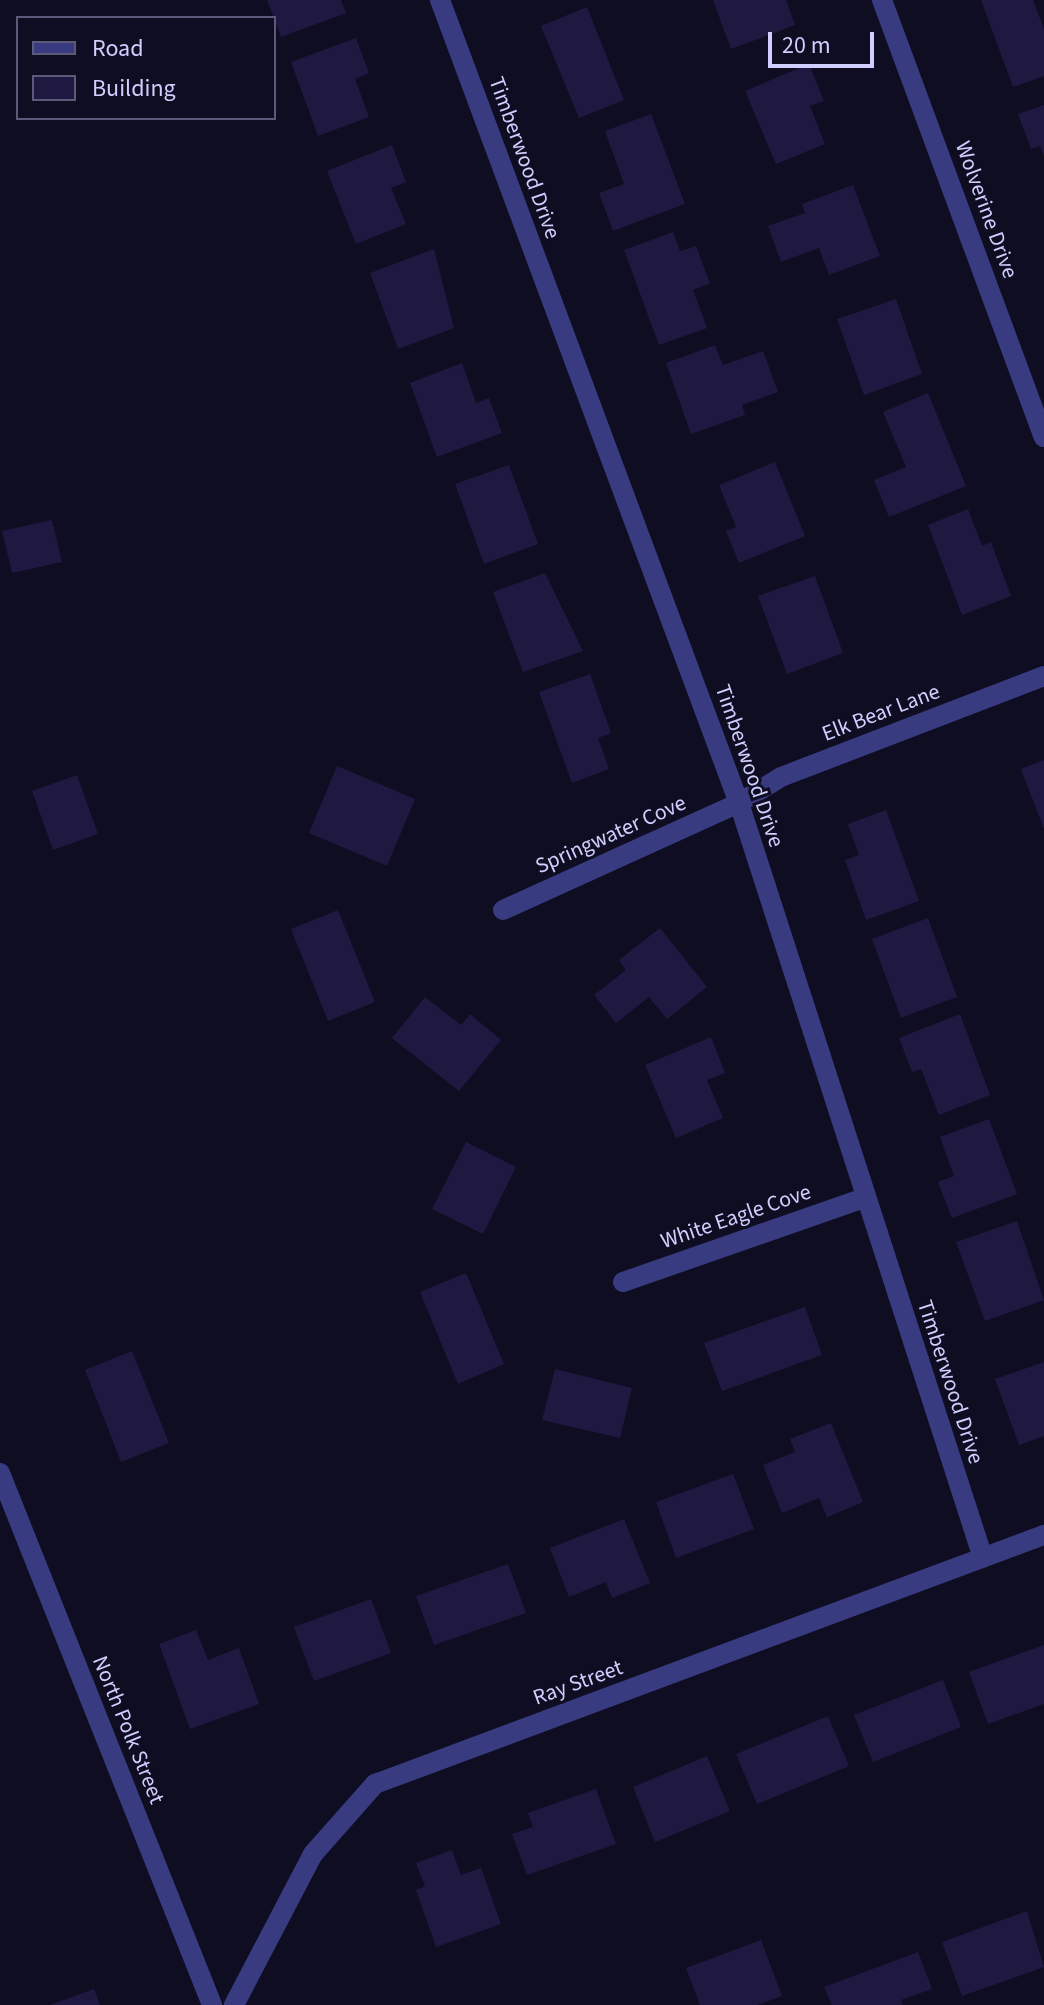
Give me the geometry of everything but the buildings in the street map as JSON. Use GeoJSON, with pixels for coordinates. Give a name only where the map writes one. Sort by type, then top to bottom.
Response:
{"type":"FeatureCollection","features":[{"type":"Feature","properties":{"kind":"street","name":"Timberwood Drive"},"geometry":{"type":"LineString","coordinates":[[440,0],[739,803],[864,1198],[983,1558]]}},
{"type":"Feature","properties":{"kind":"street","name":"Wolverine Drive"},"geometry":{"type":"LineString","coordinates":[[882,0],[1044,437]]}},
{"type":"Feature","properties":{"kind":"street","name":"Elk Bear Lane"},"geometry":{"type":"LineString","coordinates":[[739,803],[781,777],[1044,676]]}},
{"type":"Feature","properties":{"kind":"street","name":"Springwater Cove"},"geometry":{"type":"LineString","coordinates":[[503,910],[739,803]]}},
{"type":"Feature","properties":{"kind":"street","name":"White Eagle Cove"},"geometry":{"type":"LineString","coordinates":[[623,1282],[864,1198]]}},
{"type":"Feature","properties":{"kind":"street","name":"North Polk Street"},"geometry":{"type":"LineString","coordinates":[[0,1473],[212,2005]]}},
{"type":"Feature","properties":{"kind":"street","name":"Ray Street"},"geometry":{"type":"LineString","coordinates":[[234,2005],[313,1854],[375,1784],[1044,1535]]}}]}
